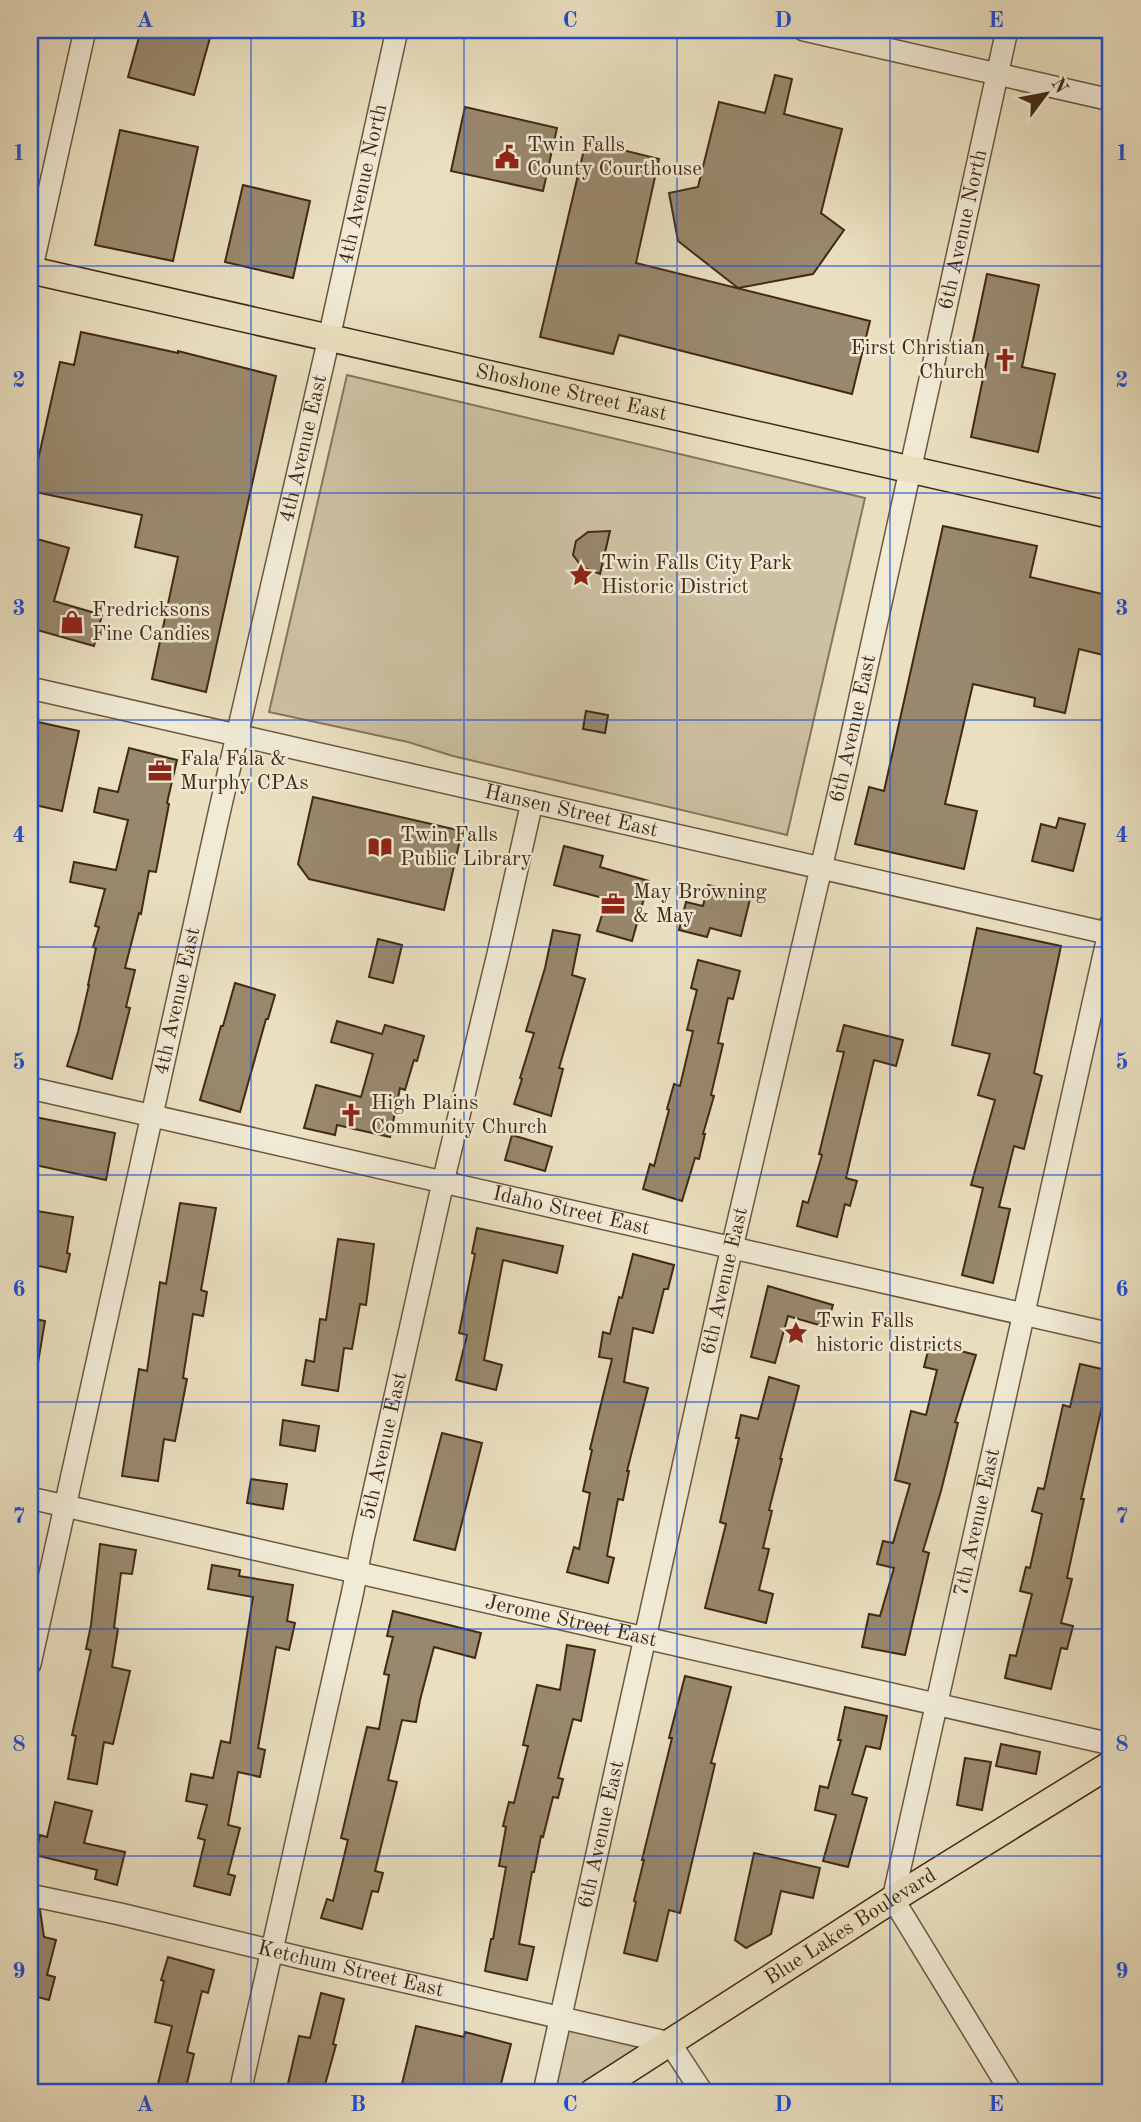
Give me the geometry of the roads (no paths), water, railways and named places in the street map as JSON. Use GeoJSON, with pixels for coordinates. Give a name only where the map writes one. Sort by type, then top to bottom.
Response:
{"type":"FeatureCollection","features":[{"type":"Feature","properties":{"kind":"main road","name":"Shoshone Street East"},"geometry":{"type":"LineString","coordinates":[[30,272],[1111,515]]}},
{"type":"Feature","properties":{"kind":"main road","name":"Blue Lakes Boulevard"},"geometry":{"type":"LineString","coordinates":[[593,2092],[893,1899],[1111,1764]]}},
{"type":"Feature","properties":{"kind":"street"},"geometry":{"type":"LineString","coordinates":[[30,272],[85,30]]}},
{"type":"Feature","properties":{"kind":"street","name":"4th Avenue North"},"geometry":{"type":"LineString","coordinates":[[329,338],[397,30]]}},
{"type":"Feature","properties":{"kind":"street"},"geometry":{"type":"LineString","coordinates":[[804,30],[1111,100]]}},
{"type":"Feature","properties":{"kind":"street","name":"6th Avenue North"},"geometry":{"type":"LineString","coordinates":[[911,469],[1007,30]]}},
{"type":"Feature","properties":{"kind":"street","name":"4th Avenue East"},"geometry":{"type":"LineString","coordinates":[[30,1664],[220,809],[329,338]]}},
{"type":"Feature","properties":{"kind":"street","name":"6th Avenue East"},"geometry":{"type":"LineString","coordinates":[[544,2092],[732,1246],[911,469]]}},
{"type":"Feature","properties":{"kind":"street","name":"Hansen Street East"},"geometry":{"type":"LineString","coordinates":[[30,688],[820,868],[1110,930]]}},
{"type":"Feature","properties":{"kind":"street","name":"5th Avenue East"},"geometry":{"type":"LineString","coordinates":[[240,2092],[443,1182],[532,802]]}},
{"type":"Feature","properties":{"kind":"street","name":"7th Avenue East"},"geometry":{"type":"LineString","coordinates":[[893,1899],[1110,930]]}},
{"type":"Feature","properties":{"kind":"street","name":"Idaho Street East"},"geometry":{"type":"LineString","coordinates":[[30,1088],[1111,1334]]}},
{"type":"Feature","properties":{"kind":"street","name":"Jerome Street East"},"geometry":{"type":"LineString","coordinates":[[30,1498],[1111,1744]]}},
{"type":"Feature","properties":{"kind":"street","name":"Ketchum Street East"},"geometry":{"type":"LineString","coordinates":[[30,1895],[670,2043]]}},
{"type":"Feature","properties":{"kind":"street"},"geometry":{"type":"LineString","coordinates":[[893,1899],[1011,2092]]}},
{"type":"Feature","properties":{"kind":"street"},"geometry":{"type":"LineString","coordinates":[[670,2043],[702,2092]]}},
{"type":"Feature","properties":{"kind":"place","name":"Twin Falls County Courthouse"},"geometry":{"type":"Point","coordinates":[507,157]}},
{"type":"Feature","properties":{"kind":"place","name":"First Christian Church"},"geometry":{"type":"Point","coordinates":[1005,360]}},
{"type":"Feature","properties":{"kind":"place","name":"Twin Falls City Park Historic District"},"geometry":{"type":"Point","coordinates":[581,575]}},
{"type":"Feature","properties":{"kind":"place","name":"Fredricksons Fine Candies"},"geometry":{"type":"Point","coordinates":[72,622]}},
{"type":"Feature","properties":{"kind":"place","name":"Fala Fala & Murphy CPAs"},"geometry":{"type":"Point","coordinates":[160,771]}},
{"type":"Feature","properties":{"kind":"place","name":"Twin Falls Public Library"},"geometry":{"type":"Point","coordinates":[380,847]}},
{"type":"Feature","properties":{"kind":"place","name":"May Browning & May"},"geometry":{"type":"Point","coordinates":[613,904]}},
{"type":"Feature","properties":{"kind":"place","name":"High Plains Community Church"},"geometry":{"type":"Point","coordinates":[351,1115]}},
{"type":"Feature","properties":{"kind":"place","name":"Twin Falls historic districts"},"geometry":{"type":"Point","coordinates":[796,1333]}}]}
